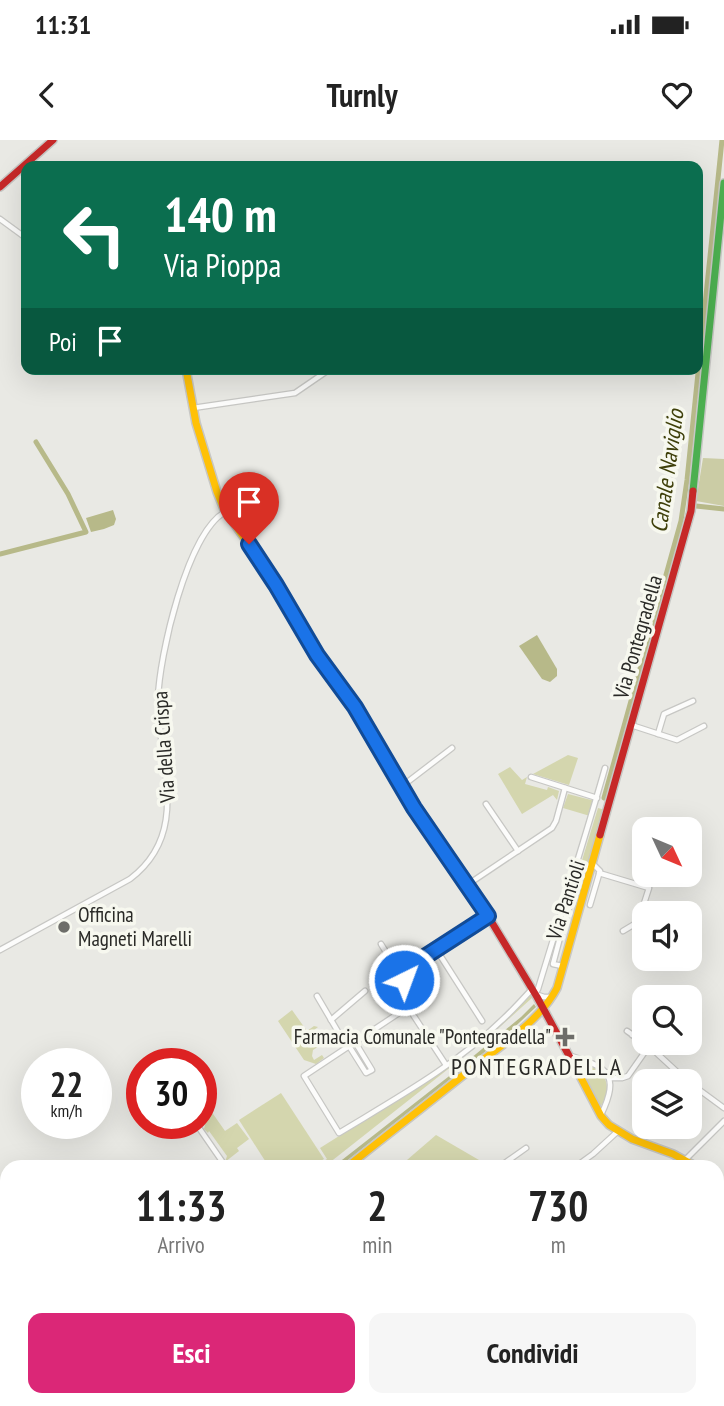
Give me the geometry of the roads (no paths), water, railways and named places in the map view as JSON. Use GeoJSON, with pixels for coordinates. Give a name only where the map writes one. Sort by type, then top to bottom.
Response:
{"type":"FeatureCollection","features":[{"type":"Feature","properties":{"kind":"street"},"geometry":{"type":"LineString","coordinates":[[29,161],[53,140]]}},
{"type":"Feature","properties":{"kind":"street"},"geometry":{"type":"LineString","coordinates":[[0,187],[21,168]]}},
{"type":"Feature","properties":{"kind":"street","name":"Via Pontegradella"},"geometry":{"type":"LineString","coordinates":[[356,1160],[485,1059],[545,1008],[557,988],[581,874],[592,863],[693,500],[724,183]]}},
{"type":"Feature","properties":{"kind":"street"},"geometry":{"type":"LineString","coordinates":[[0,219],[21,234]]}},
{"type":"Feature","properties":{"kind":"street"},"geometry":{"type":"LineString","coordinates":[[187,375],[192,408],[225,512],[261,562],[317,655],[355,707],[401,787],[488,916],[545,1008],[601,1116],[617,1132],[686,1159],[724,1121]]}},
{"type":"Feature","properties":{"kind":"street"},"geometry":{"type":"LineString","coordinates":[[192,408],[295,393],[321,375]]}},
{"type":"Feature","properties":{"kind":"street","name":"Via della Crispa"},"geometry":{"type":"LineString","coordinates":[[0,950],[130,879],[147,864],[158,847],[168,813],[159,705],[163,658],[189,565],[211,524],[225,512]]}},
{"type":"Feature","properties":{"kind":"street"},"geometry":{"type":"LineString","coordinates":[[658,734],[664,714],[693,701]]}},
{"type":"Feature","properties":{"kind":"street","name":"Via Pontegradella"},"geometry":{"type":"LineString","coordinates":[[631,725],[677,740],[704,726]]}},
{"type":"Feature","properties":{"kind":"street"},"geometry":{"type":"LineString","coordinates":[[401,787],[452,748]]}},
{"type":"Feature","properties":{"kind":"street","name":"Via Pantioli"},"geometry":{"type":"LineString","coordinates":[[533,991],[538,989],[581,874],[605,768]]}},
{"type":"Feature","properties":{"kind":"street"},"geometry":{"type":"LineString","coordinates":[[531,777],[597,798]]}},
{"type":"Feature","properties":{"kind":"street"},"geometry":{"type":"LineString","coordinates":[[467,885],[552,828],[565,788]]}},
{"type":"Feature","properties":{"kind":"street"},"geometry":{"type":"LineString","coordinates":[[486,804],[518,851]]}},
{"type":"Feature","properties":{"kind":"street"},"geometry":{"type":"LineString","coordinates":[[595,805],[608,807]]}},
{"type":"Feature","properties":{"kind":"street"},"geometry":{"type":"LineString","coordinates":[[590,905],[600,871],[592,863]]}},
{"type":"Feature","properties":{"kind":"street"},"geometry":{"type":"LineString","coordinates":[[599,873],[649,888],[638,922],[623,931]]}},
{"type":"Feature","properties":{"kind":"street"},"geometry":{"type":"LineString","coordinates":[[488,916],[409,967],[404,975],[402,1011],[304,1076],[339,1133],[446,1065],[489,1032],[533,991]]}},
{"type":"Feature","properties":{"kind":"street"},"geometry":{"type":"LineString","coordinates":[[381,944],[397,970],[404,975]]}},
{"type":"Feature","properties":{"kind":"street"},"geometry":{"type":"LineString","coordinates":[[436,949],[482,1021]]}},
{"type":"Feature","properties":{"kind":"street"},"geometry":{"type":"LineString","coordinates":[[374,976],[392,962]]}},
{"type":"Feature","properties":{"kind":"street"},"geometry":{"type":"LineString","coordinates":[[331,1020],[365,991]]}},
{"type":"Feature","properties":{"kind":"street"},"geometry":{"type":"LineString","coordinates":[[533,991],[544,997],[552,997]]}},
{"type":"Feature","properties":{"kind":"street"},"geometry":{"type":"LineString","coordinates":[[317,996],[366,1073],[372,1070],[355,1042]]}},
{"type":"Feature","properties":{"kind":"street"},"geometry":{"type":"LineString","coordinates":[[404,1000],[446,1065]]}},
{"type":"Feature","properties":{"kind":"street"},"geometry":{"type":"LineString","coordinates":[[627,1031],[632,1035]]}},
{"type":"Feature","properties":{"kind":"street"},"geometry":{"type":"LineString","coordinates":[[568,1055],[599,1066],[609,1078],[610,1095],[601,1116]]}},
{"type":"Feature","properties":{"kind":"street"},"geometry":{"type":"LineString","coordinates":[[609,1078],[628,1076],[643,1055]]}},
{"type":"Feature","properties":{"kind":"street"},"geometry":{"type":"LineString","coordinates":[[659,1055],[675,1069]]}},
{"type":"Feature","properties":{"kind":"street"},"geometry":{"type":"LineString","coordinates":[[702,1092],[724,1108]]}},
{"type":"Feature","properties":{"kind":"street"},"geometry":{"type":"LineString","coordinates":[[586,1160],[617,1132]]}},
{"type":"Feature","properties":{"kind":"street"},"geometry":{"type":"LineString","coordinates":[[207,1139],[221,1160]]}},
{"type":"Feature","properties":{"kind":"street"},"geometry":{"type":"LineString","coordinates":[[507,1160],[526,1148]]}},
{"type":"Feature","properties":{"kind":"waterway","name":"Canale Naviglio"},"geometry":{"type":"LineString","coordinates":[[703,325],[722,140]]}},
{"type":"Feature","properties":{"kind":"waterway","name":"Canale Naviglio"},"geometry":{"type":"LineString","coordinates":[[604,798],[681,521],[698,375]]}},
{"type":"Feature","properties":{"kind":"waterway"},"geometry":{"type":"LineString","coordinates":[[0,554],[86,532],[68,494],[36,442]]}},
{"type":"Feature","properties":{"kind":"waterway"},"geometry":{"type":"LineString","coordinates":[[696,506],[724,509]]}},
{"type":"Feature","properties":{"kind":"place","name":"Officina Magneti Marelli"},"geometry":{"type":"Point","coordinates":[64,927]}},
{"type":"Feature","properties":{"kind":"place","name":"Farmacia Comunale \"Pontegradella\""},"geometry":{"type":"Point","coordinates":[565,1037]}},
{"type":"Feature","properties":{"kind":"district","name":"PONTEGRADELLA"},"geometry":{"type":"Point","coordinates":[537,1067]}}]}
